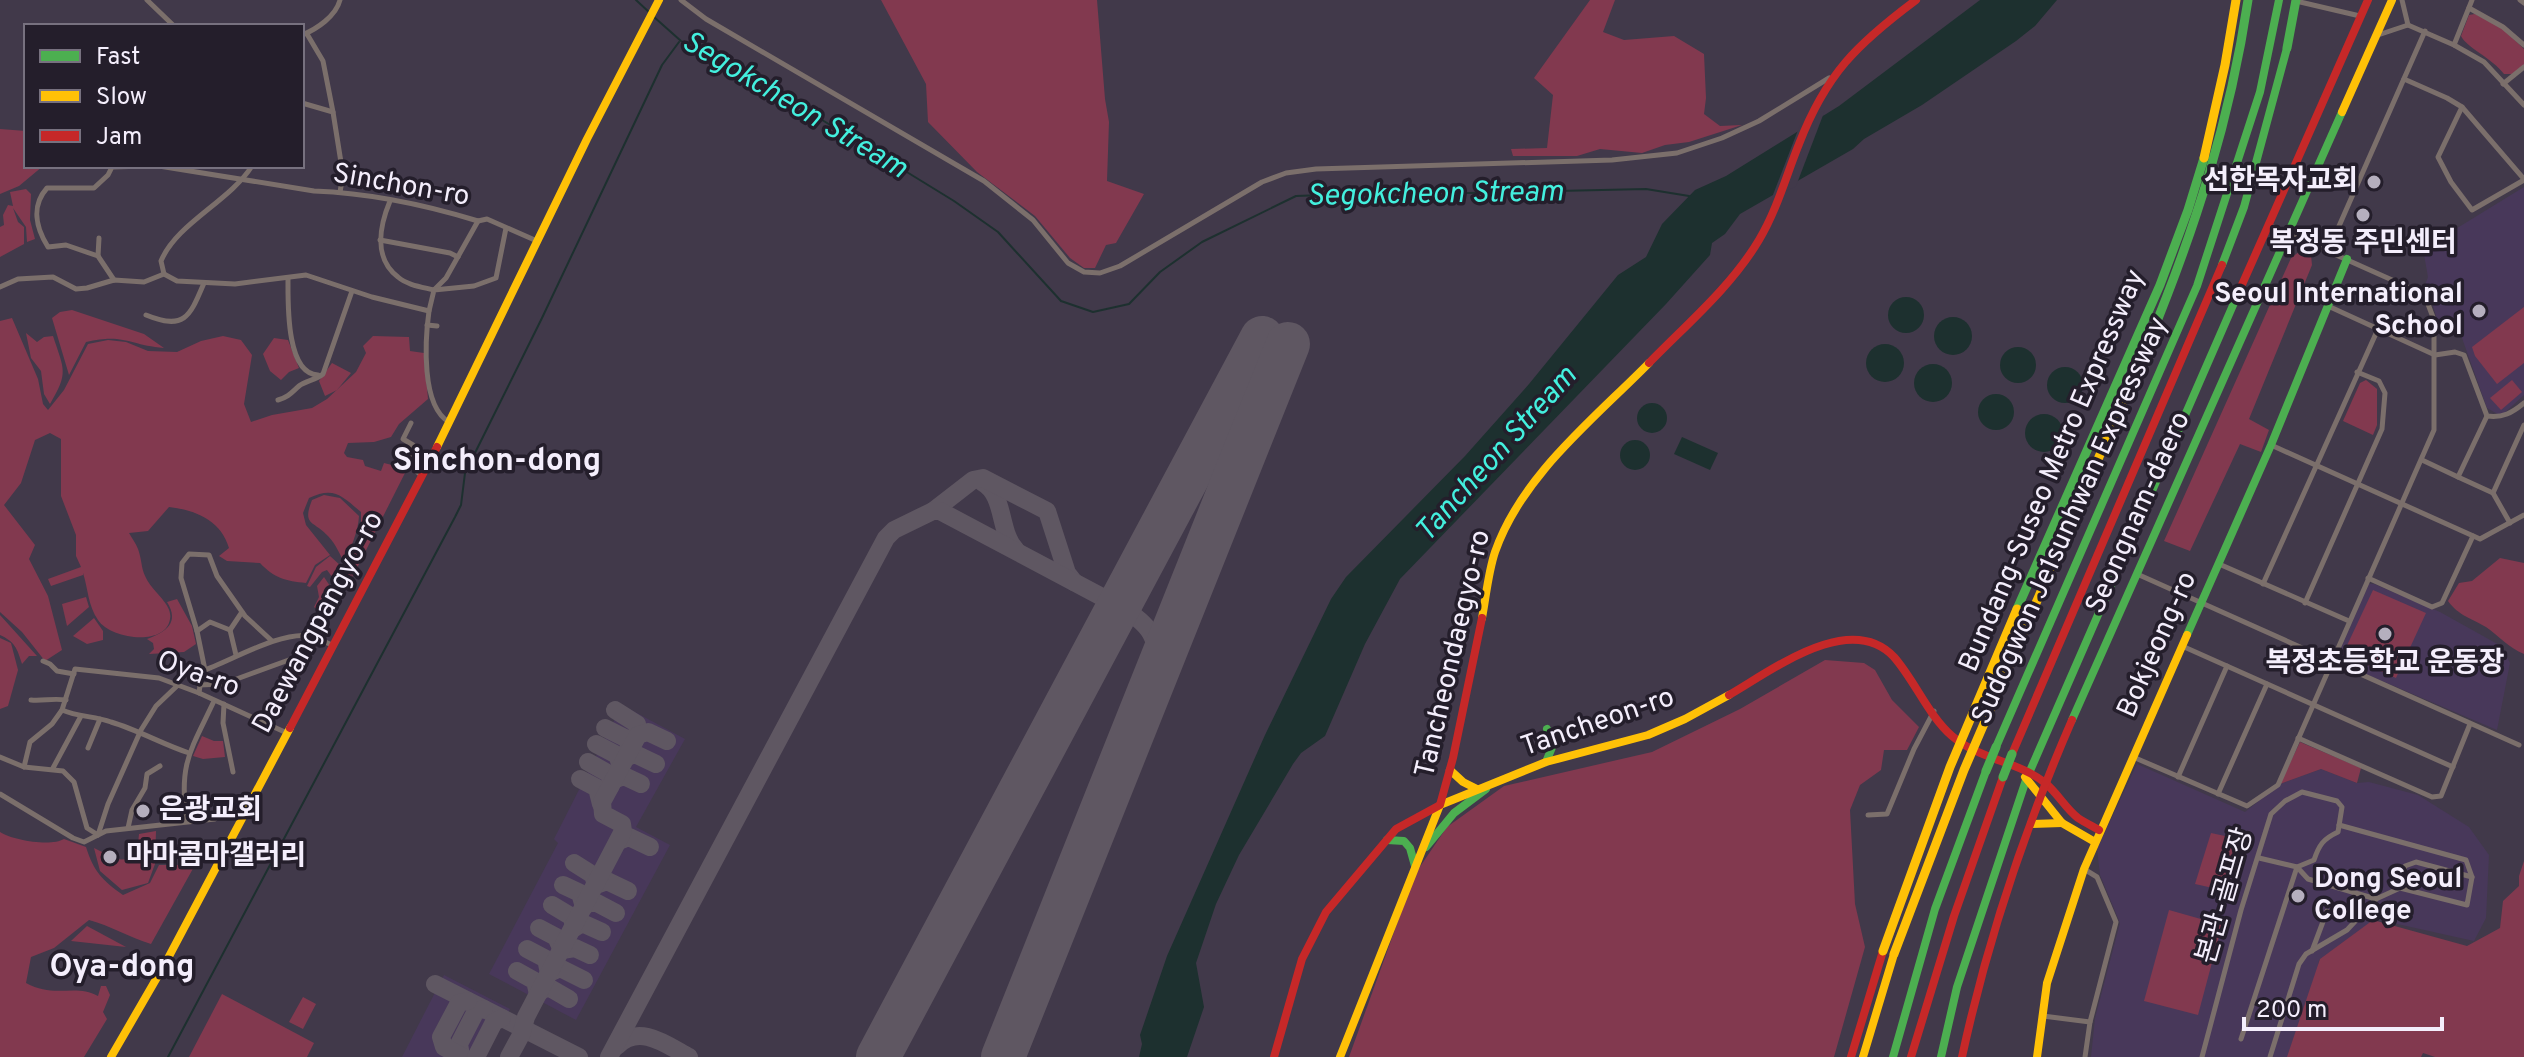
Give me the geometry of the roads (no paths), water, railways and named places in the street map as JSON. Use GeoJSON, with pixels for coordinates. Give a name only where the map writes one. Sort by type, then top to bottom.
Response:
{"type":"FeatureCollection","features":[{"type":"Feature","properties":{"kind":"main road","name":"Daewangpangyo-ro"},"geometry":{"type":"LineString","coordinates":[[111,1057],[144,1003],[334,646],[659,0]]}},
{"type":"Feature","properties":{"kind":"main road","name":"Tancheondaegyo-ro"},"geometry":{"type":"LineString","coordinates":[[1440,805],[1453,758],[1495,553],[1512,516],[1545,468],[1741,267],[1767,226],[1815,106],[1837,70],[1854,50],[1916,0]]}},
{"type":"Feature","properties":{"kind":"main road","name":"Bundang-Suseo Metro Expressway"},"geometry":{"type":"LineString","coordinates":[[1851,1057],[1933,805],[2171,254],[2199,174],[2231,36],[2233,0]]}},
{"type":"Feature","properties":{"kind":"main road","name":"Bundang-Suseo Metro Expressway"},"geometry":{"type":"LineString","coordinates":[[1863,1057],[1894,954],[1950,801],[2183,258],[2214,167],[2250,0]]}},
{"type":"Feature","properties":{"kind":"main road","name":"Sudogwon Je1sunhwan Expressway"},"geometry":{"type":"LineString","coordinates":[[1893,1057],[1935,909],[1986,771],[2197,286],[2260,92],[2279,0]]}},
{"type":"Feature","properties":{"kind":"main road","name":"Sudogwon Je1sunhwan Expressway"},"geometry":{"type":"LineString","coordinates":[[1911,1057],[1927,998],[2012,754],[2215,282],[2244,207],[2287,48],[2294,0]]}},
{"type":"Feature","properties":{"kind":"main road","name":"Seongnam-daero"},"geometry":{"type":"LineString","coordinates":[[1941,1057],[1957,987],[2026,775],[2368,0]]}},
{"type":"Feature","properties":{"kind":"main road","name":"Seongnam-daero"},"geometry":{"type":"LineString","coordinates":[[1962,1057],[1977,988],[2045,783],[2392,0]]}},
{"type":"Feature","properties":{"kind":"main road","name":"Bokjeong-ro"},"geometry":{"type":"LineString","coordinates":[[2037,1057],[2047,983],[2099,830],[2271,445],[2347,259]]}},
{"type":"Feature","properties":{"kind":"main road","name":"Tancheon-ro"},"geometry":{"type":"LineString","coordinates":[[1274,1057],[1302,959],[1317,927],[1337,897],[1396,829],[1440,805],[1546,762],[1648,735],[1685,719],[1822,643],[1846,639],[1870,643],[1892,655],[1950,734],[1978,754],[2045,783],[2077,817],[2099,830]]}},
{"type":"Feature","properties":{"kind":"main road"},"geometry":{"type":"LineString","coordinates":[[1546,762],[1555,748],[1547,729]]}},
{"type":"Feature","properties":{"kind":"main road"},"geometry":{"type":"LineString","coordinates":[[1450,770],[1477,789]]}},
{"type":"Feature","properties":{"kind":"main road"},"geometry":{"type":"LineString","coordinates":[[2026,775],[2039,798],[2062,823],[2095,842]]}},
{"type":"Feature","properties":{"kind":"main road"},"geometry":{"type":"LineString","coordinates":[[1422,852],[1454,813],[1499,780]]}},
{"type":"Feature","properties":{"kind":"main road"},"geometry":{"type":"LineString","coordinates":[[1340,1057],[1440,805]]}},
{"type":"Feature","properties":{"kind":"main road"},"geometry":{"type":"LineString","coordinates":[[2031,824],[2062,823]]}},
{"type":"Feature","properties":{"kind":"main road"},"geometry":{"type":"LineString","coordinates":[[1385,840],[1405,839],[1410,843],[1415,869]]}},
{"type":"Feature","properties":{"kind":"street"},"geometry":{"type":"LineString","coordinates":[[147,0],[172,24]]}},
{"type":"Feature","properties":{"kind":"street"},"geometry":{"type":"LineString","coordinates":[[340,0],[337,10],[304,34],[323,61],[343,175],[340,192]]}},
{"type":"Feature","properties":{"kind":"street"},"geometry":{"type":"LineString","coordinates":[[681,0],[706,19],[984,181],[1033,220],[1068,263],[1084,272],[1100,273],[1147,251],[1262,182],[1286,173],[1316,169],[1612,160],[1677,153],[1759,121],[1829,78]]}},
{"type":"Feature","properties":{"kind":"street"},"geometry":{"type":"LineString","coordinates":[[2294,0],[2360,16]]}},
{"type":"Feature","properties":{"kind":"street"},"geometry":{"type":"LineString","coordinates":[[2402,0],[2408,25]]}},
{"type":"Feature","properties":{"kind":"street"},"geometry":{"type":"LineString","coordinates":[[2454,45],[2472,0]]}},
{"type":"Feature","properties":{"kind":"street"},"geometry":{"type":"LineString","coordinates":[[2469,8],[2503,27],[2524,45]]}},
{"type":"Feature","properties":{"kind":"street"},"geometry":{"type":"LineString","coordinates":[[2377,35],[2408,25],[2425,31],[2484,62],[2524,105]]}},
{"type":"Feature","properties":{"kind":"street"},"geometry":{"type":"LineString","coordinates":[[2328,251],[2425,31]]}},
{"type":"Feature","properties":{"kind":"street"},"geometry":{"type":"LineString","coordinates":[[2503,84],[2524,67]]}},
{"type":"Feature","properties":{"kind":"street"},"geometry":{"type":"LineString","coordinates":[[2404,79],[2462,107],[2524,180],[2472,210],[2451,182],[2438,157],[2462,107]]}},
{"type":"Feature","properties":{"kind":"street"},"geometry":{"type":"LineString","coordinates":[[304,104],[333,112]]}},
{"type":"Feature","properties":{"kind":"street"},"geometry":{"type":"LineString","coordinates":[[98,256],[66,245],[48,247],[36,217],[38,201],[47,188],[94,188],[112,168]]}},
{"type":"Feature","properties":{"kind":"street","name":"Sinchon-ro"},"geometry":{"type":"LineString","coordinates":[[171,168],[314,191],[340,192],[478,221],[487,219],[537,241]]}},
{"type":"Feature","properties":{"kind":"street"},"geometry":{"type":"LineString","coordinates":[[250,168],[170,245],[161,261],[164,274],[177,281],[249,284],[306,275],[352,291],[429,311]]}},
{"type":"Feature","properties":{"kind":"street"},"geometry":{"type":"LineString","coordinates":[[390,201],[379,240],[388,265],[398,278],[434,290],[461,288],[496,278],[506,228]]}},
{"type":"Feature","properties":{"kind":"street"},"geometry":{"type":"LineString","coordinates":[[449,422],[443,418],[430,391],[426,347],[429,311],[434,290],[446,278],[478,221]]}},
{"type":"Feature","properties":{"kind":"street"},"geometry":{"type":"LineString","coordinates":[[2133,757],[2247,806],[2278,785],[2434,430],[2434,320],[2428,304],[2410,288],[2269,225]]}},
{"type":"Feature","properties":{"kind":"street"},"geometry":{"type":"LineString","coordinates":[[99,238],[98,256],[114,280]]}},
{"type":"Feature","properties":{"kind":"street"},"geometry":{"type":"LineString","coordinates":[[379,240],[458,257]]}},
{"type":"Feature","properties":{"kind":"street"},"geometry":{"type":"LineString","coordinates":[[0,287],[18,279],[53,277],[76,289],[100,286],[114,280],[144,282],[164,274]]}},
{"type":"Feature","properties":{"kind":"street"},"geometry":{"type":"LineString","coordinates":[[288,279],[288,322],[301,368],[308,374],[323,374]]}},
{"type":"Feature","properties":{"kind":"street"},"geometry":{"type":"LineString","coordinates":[[146,315],[163,322],[185,320],[204,283]]}},
{"type":"Feature","properties":{"kind":"street"},"geometry":{"type":"LineString","coordinates":[[278,400],[292,394],[299,385],[323,374],[352,291]]}},
{"type":"Feature","properties":{"kind":"street"},"geometry":{"type":"LineString","coordinates":[[2327,306],[2435,355],[2455,352],[2464,355],[2487,416],[2458,477]]}},
{"type":"Feature","properties":{"kind":"street"},"geometry":{"type":"LineString","coordinates":[[427,325],[437,326]]}},
{"type":"Feature","properties":{"kind":"street"},"geometry":{"type":"LineString","coordinates":[[2263,584],[2378,329]]}},
{"type":"Feature","properties":{"kind":"street"},"geometry":{"type":"LineString","coordinates":[[2305,603],[2382,429],[2385,393],[2379,381],[2357,372]]}},
{"type":"Feature","properties":{"kind":"street"},"geometry":{"type":"LineString","coordinates":[[2487,416],[2510,414],[2523,405]]}},
{"type":"Feature","properties":{"kind":"street"},"geometry":{"type":"LineString","coordinates":[[411,423],[403,439],[413,445],[407,463],[421,475]]}},
{"type":"Feature","properties":{"kind":"street"},"geometry":{"type":"LineString","coordinates":[[2493,493],[2524,425]]}},
{"type":"Feature","properties":{"kind":"street"},"geometry":{"type":"LineString","coordinates":[[2271,445],[2480,539],[2524,515]]}},
{"type":"Feature","properties":{"kind":"street"},"geometry":{"type":"LineString","coordinates":[[2422,460],[2493,493],[2510,523]]}},
{"type":"Feature","properties":{"kind":"street"},"geometry":{"type":"LineString","coordinates":[[2368,578],[2432,607],[2442,603],[2473,536]]}},
{"type":"Feature","properties":{"kind":"street"},"geometry":{"type":"LineString","coordinates":[[205,670],[181,578],[182,563],[189,554],[209,555],[221,582],[242,612],[272,641]]}},
{"type":"Feature","properties":{"kind":"street"},"geometry":{"type":"LineString","coordinates":[[2219,564],[2349,621]]}},
{"type":"Feature","properties":{"kind":"street"},"geometry":{"type":"LineString","coordinates":[[2136,574],[2519,745]]}},
{"type":"Feature","properties":{"kind":"street"},"geometry":{"type":"LineString","coordinates":[[236,655],[230,630],[242,612]]}},
{"type":"Feature","properties":{"kind":"street"},"geometry":{"type":"LineString","coordinates":[[197,631],[210,622],[230,630]]}},
{"type":"Feature","properties":{"kind":"street"},"geometry":{"type":"LineString","coordinates":[[315,638],[297,657],[223,684],[199,689],[202,671],[272,641],[309,636],[315,638],[334,646]]}},
{"type":"Feature","properties":{"kind":"street"},"geometry":{"type":"LineString","coordinates":[[2182,646],[2453,767]]}},
{"type":"Feature","properties":{"kind":"street"},"geometry":{"type":"LineString","coordinates":[[24,767],[30,742],[52,724],[62,710],[74,674],[57,671],[43,661]]}},
{"type":"Feature","properties":{"kind":"street"},"geometry":{"type":"LineString","coordinates":[[2178,777],[2227,666]]}},
{"type":"Feature","properties":{"kind":"street","name":"Oya-ro"},"geometry":{"type":"LineString","coordinates":[[74,674],[75,669],[125,673],[199,689],[214,701],[287,733]]}},
{"type":"Feature","properties":{"kind":"street"},"geometry":{"type":"LineString","coordinates":[[2218,794],[2267,684]]}},
{"type":"Feature","properties":{"kind":"street"},"geometry":{"type":"LineString","coordinates":[[98,835],[108,804],[141,732],[156,706],[178,685]]}},
{"type":"Feature","properties":{"kind":"street"},"geometry":{"type":"LineString","coordinates":[[31,700],[66,700]]}},
{"type":"Feature","properties":{"kind":"street"},"geometry":{"type":"LineString","coordinates":[[187,821],[183,792],[189,753],[214,701]]}},
{"type":"Feature","properties":{"kind":"street"},"geometry":{"type":"LineString","coordinates":[[224,704],[223,723],[233,772]]}},
{"type":"Feature","properties":{"kind":"street"},"geometry":{"type":"LineString","coordinates":[[62,710],[141,732],[189,753]]}},
{"type":"Feature","properties":{"kind":"street"},"geometry":{"type":"LineString","coordinates":[[1868,815],[1887,814],[1914,749],[1934,711]]}},
{"type":"Feature","properties":{"kind":"street"},"geometry":{"type":"LineString","coordinates":[[53,769],[81,716]]}},
{"type":"Feature","properties":{"kind":"street"},"geometry":{"type":"LineString","coordinates":[[88,748],[100,719]]}},
{"type":"Feature","properties":{"kind":"street"},"geometry":{"type":"LineString","coordinates":[[2298,738],[2432,797],[2441,796],[2470,724]]}},
{"type":"Feature","properties":{"kind":"street"},"geometry":{"type":"LineString","coordinates":[[0,757],[24,767],[63,771],[70,777],[87,828],[98,835]]}},
{"type":"Feature","properties":{"kind":"street"},"geometry":{"type":"LineString","coordinates":[[128,828],[132,810],[145,788],[147,774],[160,766]]}},
{"type":"Feature","properties":{"kind":"street","name":"본관-골프장"},"geometry":{"type":"LineString","coordinates":[[2202,1057],[2241,910],[2271,814],[2285,801],[2302,792],[2337,801],[2342,807],[2339,825]]}},
{"type":"Feature","properties":{"kind":"street"},"geometry":{"type":"LineString","coordinates":[[0,794],[84,842],[98,835],[128,828],[215,819]]}},
{"type":"Feature","properties":{"kind":"street"},"geometry":{"type":"LineString","coordinates":[[2241,1039],[2297,867],[2314,860],[2325,838],[2338,832],[2339,825],[2466,860],[2472,877],[2467,905],[2400,888],[2376,899],[2347,930],[2312,951],[2299,964],[2270,1057]]}},
{"type":"Feature","properties":{"kind":"street"},"geometry":{"type":"LineString","coordinates":[[2259,858],[2297,867],[2308,879],[2376,899]]}},
{"type":"Feature","properties":{"kind":"street"},"geometry":{"type":"LineString","coordinates":[[2400,888],[2405,866],[2416,862],[2472,877]]}},
{"type":"Feature","properties":{"kind":"street"},"geometry":{"type":"LineString","coordinates":[[2084,869],[2097,877],[2116,922],[2090,1022],[2085,1057]]}},
{"type":"Feature","properties":{"kind":"street"},"geometry":{"type":"LineString","coordinates":[[2312,951],[2327,911]]}},
{"type":"Feature","properties":{"kind":"street"},"geometry":{"type":"LineString","coordinates":[[2043,1016],[2090,1022]]}},
{"type":"Feature","properties":{"kind":"water","name":"Tancheon Stream"},"geometry":{"type":"Polygon","coordinates":[[[1980,0],[2057,0],[2035,26],[2016,41],[1922,105],[1740,214],[1725,234],[1712,243],[1710,255],[1666,304],[1400,579],[1365,644],[1325,736],[1301,753],[1293,764],[1239,855],[1216,904],[1196,963],[1204,1007],[1187,1057],[1139,1057],[1142,1044],[1140,1035],[1167,956],[1265,735],[1331,599],[1346,577],[1465,456],[1618,275],[1646,257],[1662,224],[1695,190],[1726,176],[1839,106],[1980,0]]]}},
{"type":"Feature","properties":{"kind":"water"},"geometry":{"type":"Polygon","coordinates":[[[1906,297],[1919,302],[1924,315],[1919,328],[1906,333],[1893,328],[1888,315],[1893,302],[1906,297]]]}},
{"type":"Feature","properties":{"kind":"water"},"geometry":{"type":"Polygon","coordinates":[[[1953,317],[1966,323],[1972,336],[1966,349],[1953,355],[1940,349],[1934,336],[1940,323],[1953,317]]]}},
{"type":"Feature","properties":{"kind":"water"},"geometry":{"type":"Polygon","coordinates":[[[1885,344],[1898,350],[1904,363],[1898,376],[1885,382],[1872,376],[1866,363],[1872,350],[1885,344]]]}},
{"type":"Feature","properties":{"kind":"water"},"geometry":{"type":"Polygon","coordinates":[[[2018,347],[2031,352],[2036,365],[2031,378],[2018,383],[2005,378],[2000,365],[2005,352],[2018,347]]]}},
{"type":"Feature","properties":{"kind":"water"},"geometry":{"type":"Polygon","coordinates":[[[1933,364],[1946,370],[1952,383],[1946,396],[1933,402],[1920,396],[1914,383],[1920,370],[1933,364]]]}},
{"type":"Feature","properties":{"kind":"water"},"geometry":{"type":"Polygon","coordinates":[[[2065,367],[2078,372],[2083,385],[2078,398],[2065,403],[2052,398],[2047,385],[2052,372],[2065,367]]]}},
{"type":"Feature","properties":{"kind":"water"},"geometry":{"type":"Polygon","coordinates":[[[1996,394],[2009,399],[2014,412],[2009,425],[1996,430],[1983,425],[1978,412],[1983,399],[1996,394]]]}},
{"type":"Feature","properties":{"kind":"water"},"geometry":{"type":"Polygon","coordinates":[[[1652,403],[1662,408],[1667,418],[1662,428],[1652,433],[1642,428],[1637,418],[1642,408],[1652,403]]]}},
{"type":"Feature","properties":{"kind":"water"},"geometry":{"type":"Polygon","coordinates":[[[2044,414],[2057,420],[2063,433],[2057,446],[2044,452],[2031,446],[2025,433],[2031,420],[2044,414]]]}},
{"type":"Feature","properties":{"kind":"water"},"geometry":{"type":"Polygon","coordinates":[[[1682,437],[1718,453],[1710,470],[1674,454],[1682,437]]]}},
{"type":"Feature","properties":{"kind":"water"},"geometry":{"type":"Polygon","coordinates":[[[1635,440],[1646,444],[1650,455],[1646,466],[1635,470],[1624,466],[1620,455],[1624,444],[1635,440]]]}},
{"type":"Feature","properties":{"kind":"waterway","name":"Segokcheon Stream"},"geometry":{"type":"LineString","coordinates":[[636,0],[650,13]]}},
{"type":"Feature","properties":{"kind":"waterway","name":"Segokcheon Stream"},"geometry":{"type":"LineString","coordinates":[[654,17],[681,41],[814,115],[954,201],[998,232],[1061,301],[1093,312],[1129,304],[1160,272],[1202,242],[1296,196],[1351,194],[1404,198],[1467,193],[1646,189],[1689,196]]}},
{"type":"Feature","properties":{"kind":"waterway"},"geometry":{"type":"LineString","coordinates":[[168,1057],[455,517],[461,505],[465,473],[662,65],[679,42]]}},
{"type":"Feature","properties":{"kind":"place","name":"선한목자교회"},"geometry":{"type":"Point","coordinates":[2374,182]}},
{"type":"Feature","properties":{"kind":"place","name":"복정동 주민센터"},"geometry":{"type":"Point","coordinates":[2363,215]}},
{"type":"Feature","properties":{"kind":"place","name":"Seoul International School"},"geometry":{"type":"Point","coordinates":[2479,311]}},
{"type":"Feature","properties":{"kind":"place","name":"복정초등학교 운동장"},"geometry":{"type":"Point","coordinates":[2385,634]}},
{"type":"Feature","properties":{"kind":"place","name":"은광교회"},"geometry":{"type":"Point","coordinates":[143,811]}},
{"type":"Feature","properties":{"kind":"place","name":"마마콤마갤러리"},"geometry":{"type":"Point","coordinates":[110,857]}},
{"type":"Feature","properties":{"kind":"place","name":"Dong Seoul College"},"geometry":{"type":"Point","coordinates":[2298,896]}},
{"type":"Feature","properties":{"kind":"district","name":"Sinchon-dong"},"geometry":{"type":"Point","coordinates":[497,462]}},
{"type":"Feature","properties":{"kind":"district","name":"Oya-dong"},"geometry":{"type":"Point","coordinates":[122,968]}}]}
